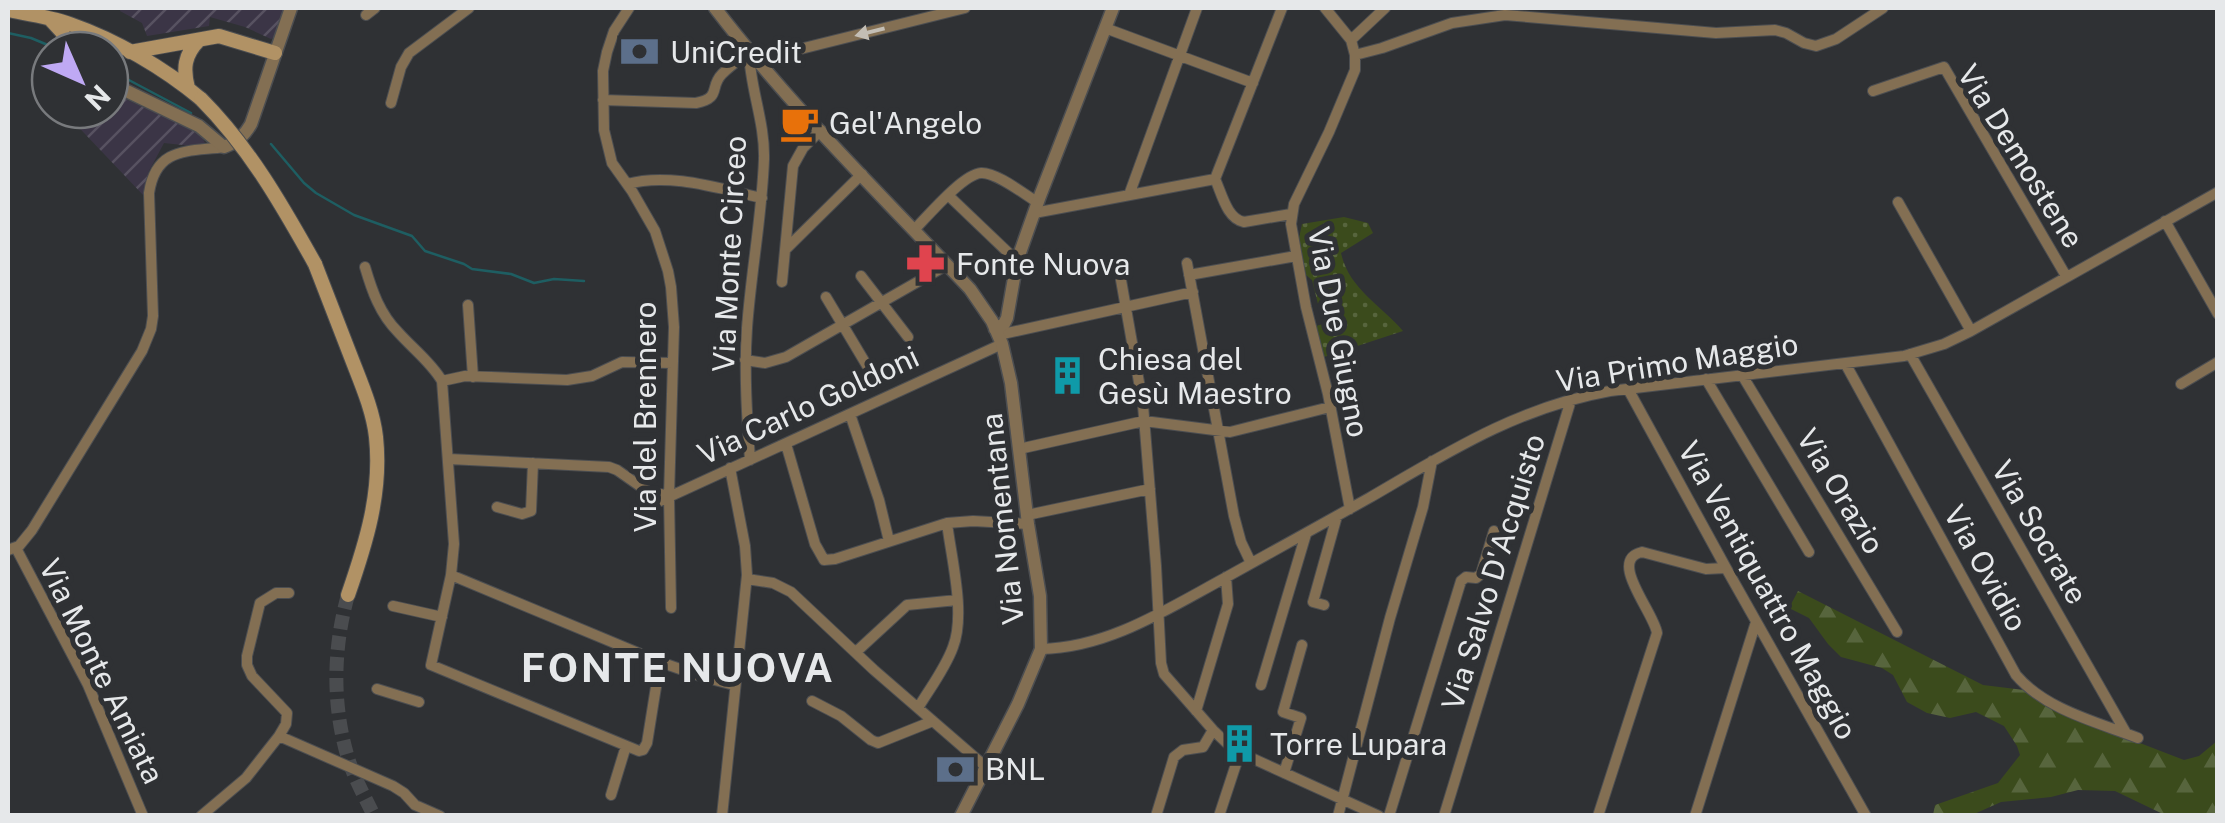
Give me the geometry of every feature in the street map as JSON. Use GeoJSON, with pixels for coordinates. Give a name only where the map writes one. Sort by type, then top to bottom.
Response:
{"type":"FeatureCollection","features":[{"type":"Feature","properties":{"kind":"main road"},"geometry":{"type":"LineString","coordinates":[[8,10],[84,30]]}},
{"type":"Feature","properties":{"kind":"main road"},"geometry":{"type":"LineString","coordinates":[[49,18],[60,30]]}},
{"type":"Feature","properties":{"kind":"main road"},"geometry":{"type":"LineString","coordinates":[[130,52],[222,37],[275,53]]}},
{"type":"Feature","properties":{"kind":"main road"},"geometry":{"type":"LineString","coordinates":[[188,88],[186,58],[200,40]]}},
{"type":"Feature","properties":{"kind":"main road"},"geometry":{"type":"LineString","coordinates":[[130,52],[201,99],[248,154],[316,264],[376,433],[374,505],[348,595]]}},
{"type":"Feature","properties":{"kind":"street"},"geometry":{"type":"LineString","coordinates":[[12,549],[28,536],[75,463],[149,336],[153,316],[149,192],[153,176],[178,153],[224,147],[249,128],[292,8]]}},
{"type":"Feature","properties":{"kind":"street"},"geometry":{"type":"LineString","coordinates":[[390,103],[409,53],[469,8]]}},
{"type":"Feature","properties":{"kind":"street","name":"Via del Brennero"},"geometry":{"type":"LineString","coordinates":[[628,8],[617,26],[603,72],[604,130],[607,151],[654,231],[668,271],[673,307],[671,608]]}},
{"type":"Feature","properties":{"kind":"street","name":"Via Nomentana"},"geometry":{"type":"LineString","coordinates":[[715,8],[753,56],[970,289],[988,313],[998,336],[1013,392],[1040,596],[1041,649],[1018,704],[961,816]]}},
{"type":"Feature","properties":{"kind":"street"},"geometry":{"type":"LineString","coordinates":[[603,100],[706,101],[714,94],[720,76],[753,56],[965,8]]}},
{"type":"Feature","properties":{"kind":"street"},"geometry":{"type":"LineString","coordinates":[[998,336],[1008,318],[1016,262],[1113,8]]}},
{"type":"Feature","properties":{"kind":"street"},"geometry":{"type":"LineString","coordinates":[[1129,196],[1197,8]]}},
{"type":"Feature","properties":{"kind":"street"},"geometry":{"type":"LineString","coordinates":[[1282,8],[1215,179],[1237,222],[1291,214]]}},
{"type":"Feature","properties":{"kind":"street"},"geometry":{"type":"LineString","coordinates":[[1325,8],[1351,40],[1355,55],[1452,23],[1505,16],[1716,33],[1775,30],[1816,46],[1836,39],[1883,8]]}},
{"type":"Feature","properties":{"kind":"street"},"geometry":{"type":"LineString","coordinates":[[1351,40],[1385,8]]}},
{"type":"Feature","properties":{"kind":"street"},"geometry":{"type":"LineString","coordinates":[[1106,28],[1253,83]]}},
{"type":"Feature","properties":{"kind":"street","name":"Via Due Giugno"},"geometry":{"type":"LineString","coordinates":[[1350,509],[1306,307],[1291,214],[1352,80],[1355,55]]}},
{"type":"Feature","properties":{"kind":"street","name":"Via Monte Circeo"},"geometry":{"type":"LineString","coordinates":[[750,460],[745,360],[764,144],[750,69],[753,56]]}},
{"type":"Feature","properties":{"kind":"street","name":"Via Demostene"},"geometry":{"type":"LineString","coordinates":[[1873,90],[1944,67],[2066,276]]}},
{"type":"Feature","properties":{"kind":"street"},"geometry":{"type":"LineString","coordinates":[[130,93],[199,126],[224,147]]}},
{"type":"Feature","properties":{"kind":"street"},"geometry":{"type":"LineString","coordinates":[[782,282],[793,166],[821,130]]}},
{"type":"Feature","properties":{"kind":"street"},"geometry":{"type":"LineString","coordinates":[[914,230],[971,176],[982,173],[1000,179],[1035,208],[1129,196],[1215,179]]}},
{"type":"Feature","properties":{"kind":"street"},"geometry":{"type":"LineString","coordinates":[[786,249],[862,174]]}},
{"type":"Feature","properties":{"kind":"street"},"geometry":{"type":"LineString","coordinates":[[627,184],[663,181],[762,198]]}},
{"type":"Feature","properties":{"kind":"street","name":"Via Primo Maggio"},"geometry":{"type":"LineString","coordinates":[[1041,649],[1066,647],[1128,629],[1514,418],[1572,400],[1628,389],[1910,354],[1944,344],[2218,192]]}},
{"type":"Feature","properties":{"kind":"street"},"geometry":{"type":"LineString","coordinates":[[949,196],[1016,262]]}},
{"type":"Feature","properties":{"kind":"street"},"geometry":{"type":"LineString","coordinates":[[1898,202],[1971,331]]}},
{"type":"Feature","properties":{"kind":"street"},"geometry":{"type":"LineString","coordinates":[[2165,221],[2216,310]]}},
{"type":"Feature","properties":{"kind":"street"},"geometry":{"type":"LineString","coordinates":[[1190,276],[1296,256]]}},
{"type":"Feature","properties":{"kind":"street"},"geometry":{"type":"LineString","coordinates":[[1187,263],[1239,538],[1251,563]]}},
{"type":"Feature","properties":{"kind":"street"},"geometry":{"type":"LineString","coordinates":[[745,360],[766,363],[781,359],[947,265]]}},
{"type":"Feature","properties":{"kind":"street"},"geometry":{"type":"LineString","coordinates":[[365,267],[375,299],[394,329],[442,380],[454,538],[451,576],[431,665],[639,751],[646,746],[660,662]]}},
{"type":"Feature","properties":{"kind":"street"},"geometry":{"type":"LineString","coordinates":[[861,276],[908,337]]}},
{"type":"Feature","properties":{"kind":"street"},"geometry":{"type":"LineString","coordinates":[[1121,280],[1144,421],[1164,674],[1228,745],[1379,816]]}},
{"type":"Feature","properties":{"kind":"street","name":"Via Carlo Goldoni"},"geometry":{"type":"LineString","coordinates":[[636,512],[850,414],[998,336],[1193,292]]}},
{"type":"Feature","properties":{"kind":"street"},"geometry":{"type":"LineString","coordinates":[[826,297],[870,370]]}},
{"type":"Feature","properties":{"kind":"street"},"geometry":{"type":"LineString","coordinates":[[468,305],[473,377]]}},
{"type":"Feature","properties":{"kind":"street","name":"Via Socrate"},"geometry":{"type":"LineString","coordinates":[[1910,354],[2132,736]]}},
{"type":"Feature","properties":{"kind":"street"},"geometry":{"type":"LineString","coordinates":[[442,380],[458,376],[567,380],[592,376],[626,361],[673,362]]}},
{"type":"Feature","properties":{"kind":"street","name":"Via Ovidio"},"geometry":{"type":"LineString","coordinates":[[1845,362],[2016,675],[2055,705],[2132,736]]}},
{"type":"Feature","properties":{"kind":"street"},"geometry":{"type":"LineString","coordinates":[[2181,384],[2218,362]]}},
{"type":"Feature","properties":{"kind":"street","name":"Via Orazio"},"geometry":{"type":"LineString","coordinates":[[1742,375],[1896,632]]}},
{"type":"Feature","properties":{"kind":"street"},"geometry":{"type":"LineString","coordinates":[[1706,379],[1809,552]]}},
{"type":"Feature","properties":{"kind":"street","name":"Via Ventiquattro Maggio"},"geometry":{"type":"LineString","coordinates":[[1628,389],[1866,816]]}},
{"type":"Feature","properties":{"kind":"street","name":"Via Salvo D'Acquisto"},"geometry":{"type":"LineString","coordinates":[[1444,816],[1572,400]]}},
{"type":"Feature","properties":{"kind":"street"},"geometry":{"type":"LineString","coordinates":[[1019,449],[1144,421],[1230,432],[1330,407]]}},
{"type":"Feature","properties":{"kind":"street"},"geometry":{"type":"LineString","coordinates":[[850,414],[889,540]]}},
{"type":"Feature","properties":{"kind":"street"},"geometry":{"type":"LineString","coordinates":[[786,444],[814,544],[820,558],[827,561],[947,522],[1028,520],[1150,489]]}},
{"type":"Feature","properties":{"kind":"street"},"geometry":{"type":"LineString","coordinates":[[449,460],[611,468],[647,491],[669,496]]}},
{"type":"Feature","properties":{"kind":"street"},"geometry":{"type":"LineString","coordinates":[[1338,816],[1432,462]]}},
{"type":"Feature","properties":{"kind":"street"},"geometry":{"type":"LineString","coordinates":[[497,507],[522,514],[531,512],[533,463]]}},
{"type":"Feature","properties":{"kind":"street"},"geometry":{"type":"LineString","coordinates":[[722,816],[747,579],[745,546],[730,468]]}},
{"type":"Feature","properties":{"kind":"street"},"geometry":{"type":"LineString","coordinates":[[1324,605],[1312,602],[1338,515]]}},
{"type":"Feature","properties":{"kind":"street"},"geometry":{"type":"LineString","coordinates":[[918,708],[954,647],[957,630],[947,522]]}},
{"type":"Feature","properties":{"kind":"street"},"geometry":{"type":"LineString","coordinates":[[1390,816],[1461,581],[1482,574],[1494,531]]}},
{"type":"Feature","properties":{"kind":"street"},"geometry":{"type":"LineString","coordinates":[[1261,685],[1306,533]]}},
{"type":"Feature","properties":{"kind":"street","name":"Via Monte Amiata"},"geometry":{"type":"LineString","coordinates":[[12,549],[88,685],[143,816]]}},
{"type":"Feature","properties":{"kind":"street"},"geometry":{"type":"LineString","coordinates":[[1598,816],[1656,633],[1630,576],[1629,559],[1642,552],[1706,568],[1726,568]]}},
{"type":"Feature","properties":{"kind":"street"},"geometry":{"type":"LineString","coordinates":[[451,576],[685,672],[734,685]]}},
{"type":"Feature","properties":{"kind":"street"},"geometry":{"type":"LineString","coordinates":[[1196,711],[1228,604],[1226,577]]}},
{"type":"Feature","properties":{"kind":"street"},"geometry":{"type":"LineString","coordinates":[[747,579],[791,592],[986,767]]}},
{"type":"Feature","properties":{"kind":"street"},"geometry":{"type":"LineString","coordinates":[[200,816],[246,778],[286,724],[286,714],[252,676],[246,660],[260,604],[276,593],[290,593]]}},
{"type":"Feature","properties":{"kind":"street"},"geometry":{"type":"LineString","coordinates":[[856,652],[906,605],[957,600]]}},
{"type":"Feature","properties":{"kind":"street"},"geometry":{"type":"LineString","coordinates":[[392,606],[442,617]]}},
{"type":"Feature","properties":{"kind":"street"},"geometry":{"type":"LineString","coordinates":[[1695,816],[1756,622]]}},
{"type":"Feature","properties":{"kind":"street"},"geometry":{"type":"LineString","coordinates":[[1284,773],[1301,718],[1283,712],[1302,645]]}},
{"type":"Feature","properties":{"kind":"street"},"geometry":{"type":"LineString","coordinates":[[377,690],[418,702]]}},
{"type":"Feature","properties":{"kind":"street"},"geometry":{"type":"LineString","coordinates":[[812,702],[841,716],[878,743],[933,721]]}},
{"type":"Feature","properties":{"kind":"street"},"geometry":{"type":"LineString","coordinates":[[1156,816],[1174,757],[1182,750],[1204,746],[1213,730]]}},
{"type":"Feature","properties":{"kind":"street"},"geometry":{"type":"LineString","coordinates":[[279,736],[393,786],[415,805],[440,816]]}},
{"type":"Feature","properties":{"kind":"street"},"geometry":{"type":"LineString","coordinates":[[611,795],[626,746]]}},
{"type":"Feature","properties":{"kind":"street"},"geometry":{"type":"LineString","coordinates":[[1220,816],[1240,752]]}},
{"type":"Feature","properties":{"kind":"shaded area"},"geometry":{"type":"Polygon","coordinates":[[[286,8],[276,36],[271,39],[210,17],[209,26],[147,36],[142,23],[120,11],[286,8]]]}},
{"type":"Feature","properties":{"kind":"shaded area"},"geometry":{"type":"Polygon","coordinates":[[[130,101],[200,133],[205,143],[201,147],[164,143],[149,171],[144,196],[81,130],[130,130],[130,101]]]}},
{"type":"Feature","properties":{"kind":"green space"},"geometry":{"type":"Polygon","coordinates":[[[1344,217],[1368,223],[1373,233],[1341,253],[1345,266],[1358,286],[1403,331],[1324,357],[1316,326],[1323,324],[1312,280],[1306,275],[1299,238],[1302,224],[1344,217]]]}},
{"type":"Feature","properties":{"kind":"green space"},"geometry":{"type":"Polygon","coordinates":[[[1798,591],[1983,685],[2024,690],[2075,718],[2184,760],[2199,756],[2217,741],[2217,815],[2165,815],[2115,791],[2078,790],[2001,802],[1972,815],[1933,815],[1935,805],[1998,783],[2020,755],[2017,746],[2004,726],[1976,712],[1950,718],[1927,713],[1907,702],[1893,675],[1882,668],[1841,657],[1809,618],[1789,608],[1798,591]]]}},
{"type":"Feature","properties":{"kind":"waterway"},"geometry":{"type":"LineString","coordinates":[[8,33],[30,38]]}},
{"type":"Feature","properties":{"kind":"waterway"},"geometry":{"type":"LineString","coordinates":[[130,81],[191,113]]}},
{"type":"Feature","properties":{"kind":"waterway"},"geometry":{"type":"LineString","coordinates":[[271,144],[316,193],[354,215],[412,236],[425,251],[472,269],[511,274],[534,283],[554,279],[584,281]]}},
{"type":"Feature","properties":{"kind":"tunnel"},"geometry":{"type":"LineString","coordinates":[[348,595],[337,656],[339,718],[350,765],[374,816]]}},
{"type":"Feature","properties":{"kind":"place","name":"UniCredit"},"geometry":{"type":"Point","coordinates":[640,52]}},
{"type":"Feature","properties":{"kind":"place","name":"Gel'Angelo"},"geometry":{"type":"Point","coordinates":[799,123]}},
{"type":"Feature","properties":{"kind":"place","name":"Fonte Nuova"},"geometry":{"type":"Point","coordinates":[926,264]}},
{"type":"Feature","properties":{"kind":"place","name":"Chiesa del Gesù Maestro"},"geometry":{"type":"Point","coordinates":[1068,376]}},
{"type":"Feature","properties":{"kind":"place","name":"Torre Lupara"},"geometry":{"type":"Point","coordinates":[1240,744]}},
{"type":"Feature","properties":{"kind":"place","name":"BNL"},"geometry":{"type":"Point","coordinates":[955,769]}},
{"type":"Feature","properties":{"kind":"district","name":"FONTE NUOVA"},"geometry":{"type":"Point","coordinates":[678,667]}}]}
